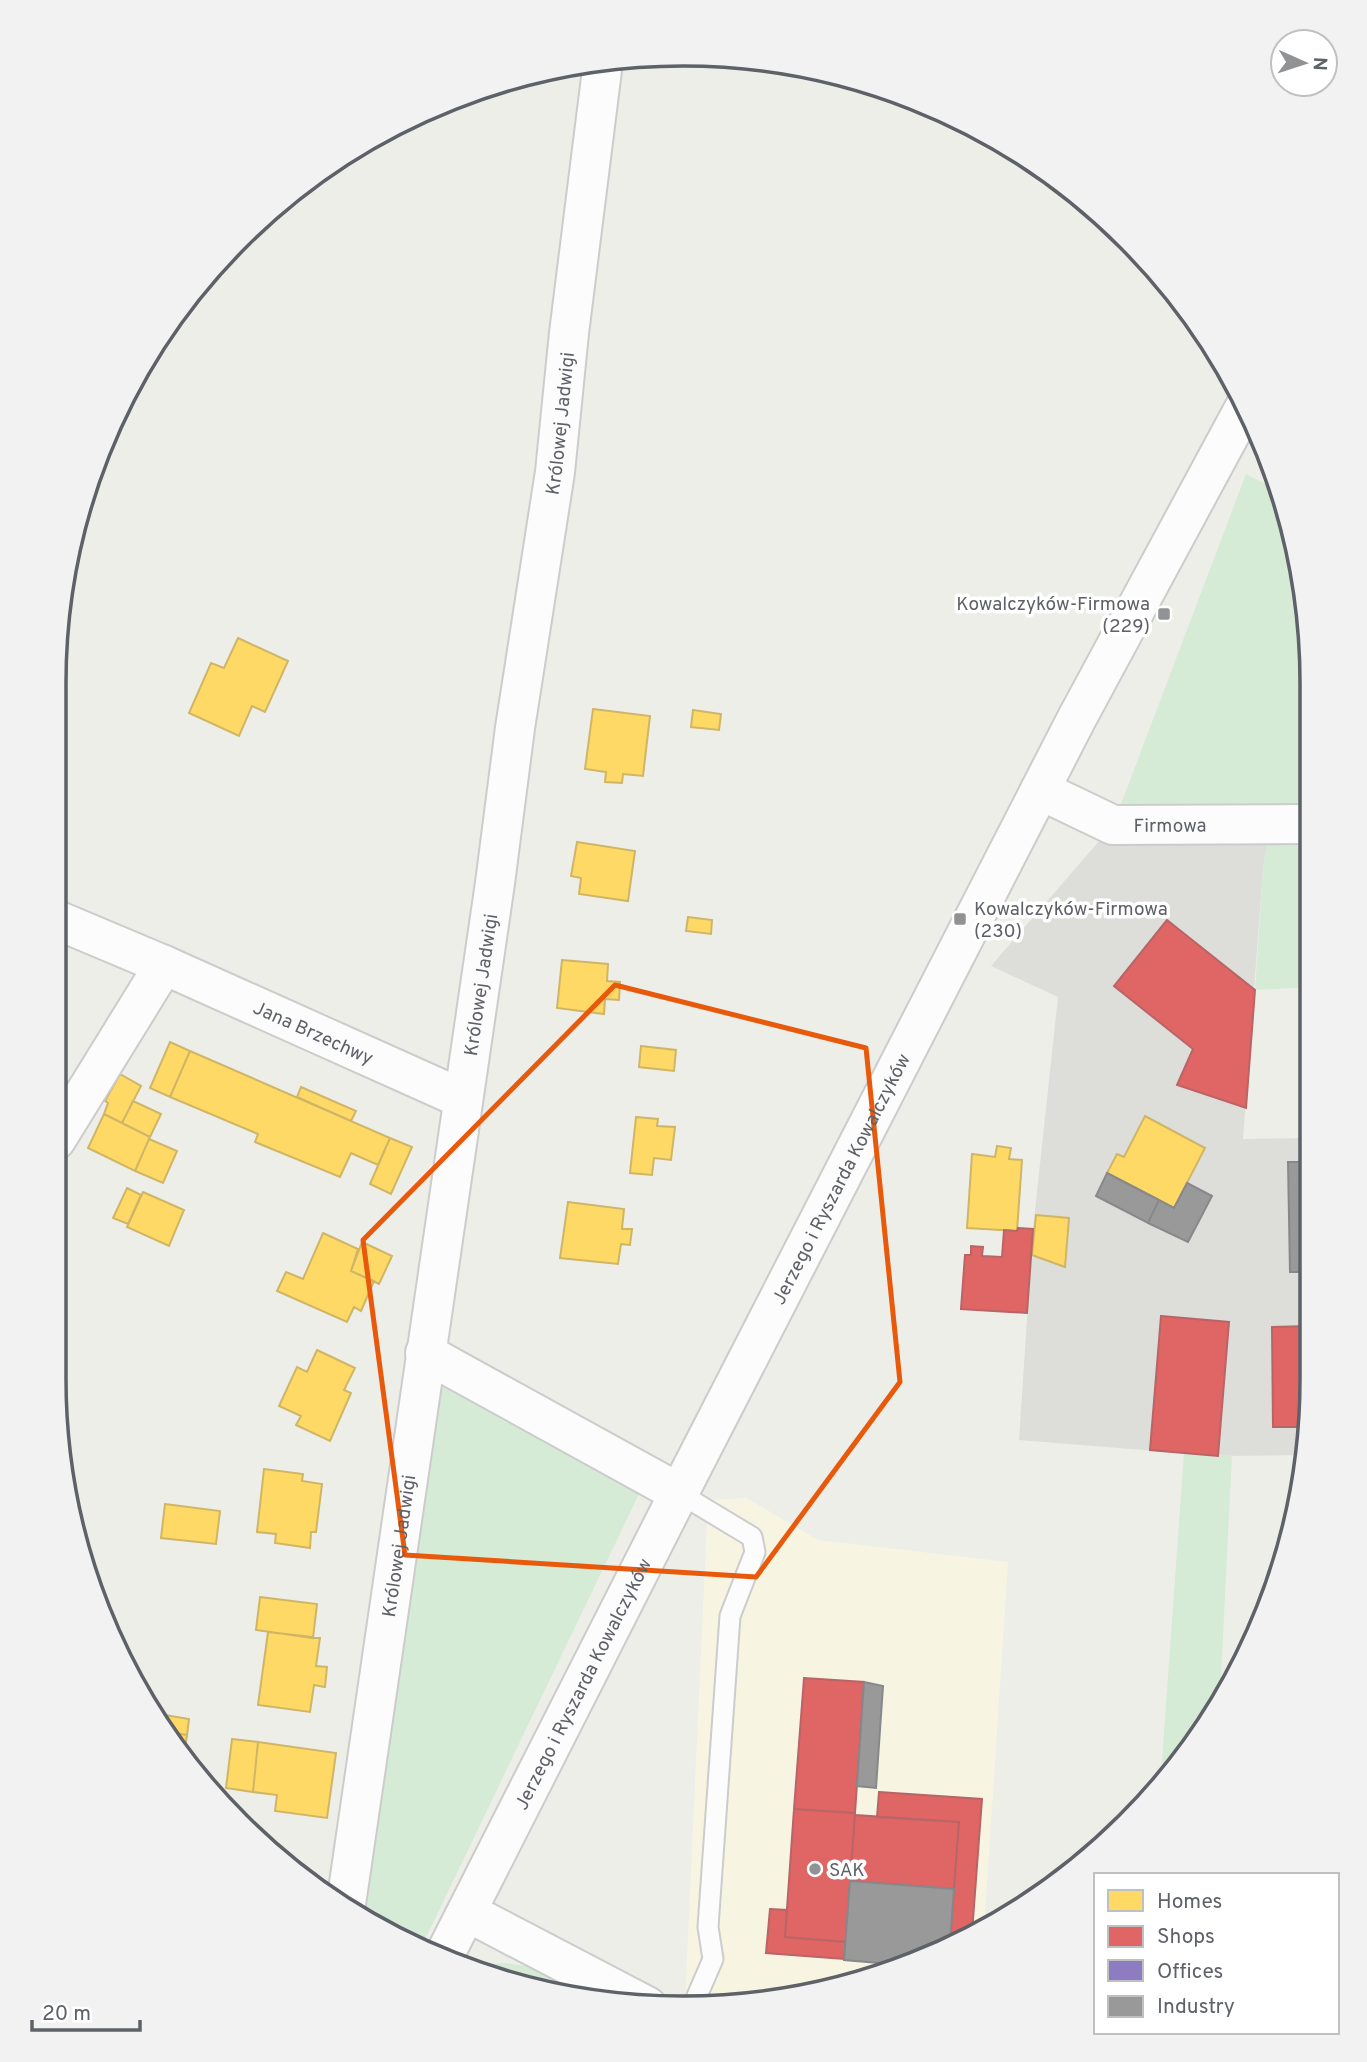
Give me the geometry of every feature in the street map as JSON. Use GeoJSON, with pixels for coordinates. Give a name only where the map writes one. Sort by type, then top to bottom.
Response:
{"type":"FeatureCollection","features":[{"type":"Feature","properties":{"kind":"street","name":"Królowej Jadwigi"},"geometry":{"type":"LineString","coordinates":[[347,1896],[495,883],[515,728],[555,472],[569,333],[602,72]]}},
{"type":"Feature","properties":{"kind":"street","name":"Jerzego i Ryszarda Kowalczyków"},"geometry":{"type":"LineString","coordinates":[[448,1949],[1040,790],[1240,417]]}},
{"type":"Feature","properties":{"kind":"street","name":"Firmowa"},"geometry":{"type":"LineString","coordinates":[[1040,790],[1113,825],[1300,824]]}},
{"type":"Feature","properties":{"kind":"street","name":"Jana Brzechwy"},"geometry":{"type":"LineString","coordinates":[[67,924],[463,1099]]}},
{"type":"Feature","properties":{"kind":"street"},"geometry":{"type":"LineString","coordinates":[[67,1122],[164,965]]}},
{"type":"Feature","properties":{"kind":"street"},"geometry":{"type":"LineString","coordinates":[[425,1353],[679,1493]]}},
{"type":"Feature","properties":{"kind":"street"},"geometry":{"type":"LineString","coordinates":[[467,1912],[618,1992]]}},
{"type":"Feature","properties":{"kind":"lane"},"geometry":{"type":"LineString","coordinates":[[679,1493],[752,1537],[755,1552],[730,1616],[708,1927],[713,1959],[697,1995]]}},
{"type":"Feature","properties":{"kind":"highlighted area"},"geometry":{"type":"Polygon","coordinates":[[[615,985],[866,1048],[900,1382],[756,1577],[405,1555],[363,1240],[615,985]]]}},
{"type":"Feature","properties":{"kind":"shaded area"},"geometry":{"type":"Polygon","coordinates":[[[1270,824],[1263,868],[1243,1139],[1300,1138],[1300,1378],[1295,1455],[1218,1456],[1019,1440],[1033,1229],[1058,997],[991,966],[1113,825],[1270,824]]]}},
{"type":"Feature","properties":{"kind":"shaded area"},"geometry":{"type":"Polygon","coordinates":[[[746,1498],[818,1540],[1008,1562],[985,1917],[920,1949],[843,1974],[764,1990],[685,1996],[708,1500],[746,1498]]]}},
{"type":"Feature","properties":{"kind":"green space"},"geometry":{"type":"Polygon","coordinates":[[[1246,474],[1268,485],[1289,563],[1295,603],[1300,684],[1300,988],[1255,990],[1263,868],[1270,824],[1113,825],[1246,474]]]}},
{"type":"Feature","properties":{"kind":"green space"},"geometry":{"type":"Polygon","coordinates":[[[425,1353],[640,1492],[425,1939],[347,1896],[425,1353]]]}},
{"type":"Feature","properties":{"kind":"green space"},"geometry":{"type":"Polygon","coordinates":[[[1184,1453],[1232,1455],[1221,1682],[1197,1721],[1161,1768],[1184,1453]]]}},
{"type":"Feature","properties":{"kind":"green space"},"geometry":{"type":"Polygon","coordinates":[[[506,1963],[531,1967],[564,1984],[524,1974],[488,1964],[506,1963]]]}},
{"type":"Feature","properties":{"kind":"building: Homes"},"geometry":{"type":"Polygon","coordinates":[[[238,638],[288,661],[265,712],[252,706],[239,736],[189,713],[211,663],[224,668],[238,638]]]}},
{"type":"Feature","properties":{"kind":"building: Homes"},"geometry":{"type":"Polygon","coordinates":[[[593,709],[650,716],[643,776],[623,774],[622,783],[605,782],[606,772],[585,769],[593,709]]]}},
{"type":"Feature","properties":{"kind":"building: Homes"},"geometry":{"type":"Polygon","coordinates":[[[693,710],[721,714],[719,730],[691,727],[693,710]]]}},
{"type":"Feature","properties":{"kind":"building: Homes"},"geometry":{"type":"Polygon","coordinates":[[[577,842],[635,851],[628,901],[579,894],[581,878],[571,876],[577,842]]]}},
{"type":"Feature","properties":{"kind":"building: Homes"},"geometry":{"type":"Polygon","coordinates":[[[688,917],[712,920],[711,934],[686,931],[688,917]]]}},
{"type":"Feature","properties":{"kind":"building: Homes"},"geometry":{"type":"Polygon","coordinates":[[[562,960],[608,964],[607,981],[620,982],[619,1000],[605,999],[604,1014],[557,1008],[562,960]]]}},
{"type":"Feature","properties":{"kind":"building: Homes"},"geometry":{"type":"Polygon","coordinates":[[[170,1042],[190,1051],[170,1097],[150,1088],[170,1042]]]}},
{"type":"Feature","properties":{"kind":"building: Homes"},"geometry":{"type":"Polygon","coordinates":[[[641,1046],[676,1050],[674,1071],[639,1067],[641,1046]]]}},
{"type":"Feature","properties":{"kind":"building: Homes"},"geometry":{"type":"Polygon","coordinates":[[[190,1051],[390,1138],[378,1165],[351,1153],[340,1177],[255,1142],[258,1134],[170,1097],[190,1051]]]}},
{"type":"Feature","properties":{"kind":"building: Homes"},"geometry":{"type":"Polygon","coordinates":[[[120,1074],[141,1086],[122,1123],[104,1114],[108,1103],[105,1101],[120,1074]]]}},
{"type":"Feature","properties":{"kind":"building: Homes"},"geometry":{"type":"Polygon","coordinates":[[[301,1087],[356,1111],[351,1121],[297,1097],[301,1087]]]}},
{"type":"Feature","properties":{"kind":"building: Homes"},"geometry":{"type":"Polygon","coordinates":[[[133,1101],[161,1114],[150,1137],[122,1123],[133,1101]]]}},
{"type":"Feature","properties":{"kind":"building: Homes"},"geometry":{"type":"Polygon","coordinates":[[[104,1114],[150,1137],[135,1171],[88,1148],[104,1114]]]}},
{"type":"Feature","properties":{"kind":"building: Homes"},"geometry":{"type":"Polygon","coordinates":[[[1145,1116],[1205,1148],[1174,1208],[1107,1173],[1117,1154],[1124,1157],[1145,1116]]]}},
{"type":"Feature","properties":{"kind":"building: Homes"},"geometry":{"type":"Polygon","coordinates":[[[636,1117],[658,1119],[657,1126],[675,1127],[671,1160],[654,1158],[652,1175],[630,1173],[636,1117]]]}},
{"type":"Feature","properties":{"kind":"building: Homes"},"geometry":{"type":"Polygon","coordinates":[[[390,1138],[412,1147],[391,1194],[370,1184],[390,1138]]]}},
{"type":"Feature","properties":{"kind":"building: Homes"},"geometry":{"type":"Polygon","coordinates":[[[149,1139],[177,1151],[163,1183],[135,1171],[149,1139]]]}},
{"type":"Feature","properties":{"kind":"building: Homes"},"geometry":{"type":"Polygon","coordinates":[[[997,1146],[1011,1148],[1009,1159],[1022,1160],[1017,1231],[967,1228],[972,1154],[995,1157],[997,1146]]]}},
{"type":"Feature","properties":{"kind":"building: Homes"},"geometry":{"type":"Polygon","coordinates":[[[127,1188],[141,1195],[128,1224],[113,1218],[127,1188]]]}},
{"type":"Feature","properties":{"kind":"building: Homes"},"geometry":{"type":"Polygon","coordinates":[[[143,1192],[184,1210],[169,1246],[127,1227],[143,1192]]]}},
{"type":"Feature","properties":{"kind":"building: Homes"},"geometry":{"type":"Polygon","coordinates":[[[568,1202],[624,1209],[622,1229],[632,1229],[630,1245],[621,1244],[618,1264],[560,1258],[568,1202]]]}},
{"type":"Feature","properties":{"kind":"building: Homes"},"geometry":{"type":"Polygon","coordinates":[[[1036,1215],[1069,1218],[1065,1267],[1032,1255],[1036,1215]]]}},
{"type":"Feature","properties":{"kind":"building: Homes"},"geometry":{"type":"Polygon","coordinates":[[[323,1233],[358,1249],[351,1271],[374,1281],[361,1311],[354,1307],[347,1322],[277,1291],[286,1272],[303,1279],[323,1233]]]}},
{"type":"Feature","properties":{"kind":"building: Homes"},"geometry":{"type":"Polygon","coordinates":[[[362,1242],[392,1256],[379,1284],[351,1271],[362,1242]]]}},
{"type":"Feature","properties":{"kind":"building: Homes"},"geometry":{"type":"Polygon","coordinates":[[[317,1350],[355,1368],[344,1390],[351,1393],[330,1441],[296,1425],[301,1416],[279,1406],[297,1367],[307,1372],[317,1350]]]}},
{"type":"Feature","properties":{"kind":"building: Homes"},"geometry":{"type":"Polygon","coordinates":[[[264,1469],[303,1474],[302,1481],[322,1484],[316,1532],[311,1532],[310,1548],[275,1543],[276,1534],[257,1532],[264,1469]]]}},
{"type":"Feature","properties":{"kind":"building: Homes"},"geometry":{"type":"Polygon","coordinates":[[[165,1504],[220,1511],[216,1544],[161,1538],[165,1504]]]}},
{"type":"Feature","properties":{"kind":"building: Homes"},"geometry":{"type":"Polygon","coordinates":[[[260,1597],[317,1604],[313,1638],[256,1630],[260,1597]]]}},
{"type":"Feature","properties":{"kind":"building: Homes"},"geometry":{"type":"Polygon","coordinates":[[[268,1632],[320,1638],[316,1666],[327,1667],[325,1687],[314,1685],[310,1712],[258,1705],[268,1632]]]}},
{"type":"Feature","properties":{"kind":"building: Homes"},"geometry":{"type":"Polygon","coordinates":[[[166,1715],[189,1719],[187,1735],[179,1734],[166,1715]]]}},
{"type":"Feature","properties":{"kind":"building: Homes"},"geometry":{"type":"Polygon","coordinates":[[[179,1734],[187,1735],[186,1743],[179,1734]]]}},
{"type":"Feature","properties":{"kind":"building: Homes"},"geometry":{"type":"Polygon","coordinates":[[[232,1739],[258,1742],[253,1792],[226,1788],[232,1739]]]}},
{"type":"Feature","properties":{"kind":"building: Homes"},"geometry":{"type":"Polygon","coordinates":[[[258,1742],[336,1753],[327,1818],[275,1811],[277,1795],[253,1792],[258,1742]]]}},
{"type":"Feature","properties":{"kind":"building: Shops"},"geometry":{"type":"Polygon","coordinates":[[[1167,920],[1255,990],[1246,1108],[1177,1085],[1193,1049],[1114,986],[1167,920]]]}},
{"type":"Feature","properties":{"kind":"building: Shops"},"geometry":{"type":"Polygon","coordinates":[[[1018,1228],[1033,1229],[1027,1313],[961,1309],[965,1255],[971,1255],[971,1246],[983,1247],[982,1256],[1002,1257],[1004,1230],[1017,1231],[1018,1228]]]}},
{"type":"Feature","properties":{"kind":"building: Shops"},"geometry":{"type":"Polygon","coordinates":[[[1161,1316],[1229,1322],[1218,1456],[1150,1450],[1161,1316]]]}},
{"type":"Feature","properties":{"kind":"building: Shops"},"geometry":{"type":"Polygon","coordinates":[[[1300,1326],[1298,1427],[1273,1427],[1272,1327],[1300,1326]]]}},
{"type":"Feature","properties":{"kind":"building: Shops"},"geometry":{"type":"Polygon","coordinates":[[[804,1678],[864,1682],[855,1813],[794,1809],[804,1678]]]}},
{"type":"Feature","properties":{"kind":"building: Shops"},"geometry":{"type":"Polygon","coordinates":[[[879,1792],[982,1799],[973,1923],[950,1935],[959,1822],[877,1817],[879,1792]]]}},
{"type":"Feature","properties":{"kind":"building: Shops"},"geometry":{"type":"Polygon","coordinates":[[[794,1809],[855,1813],[846,1942],[785,1937],[794,1809]]]}},
{"type":"Feature","properties":{"kind":"building: Shops"},"geometry":{"type":"Polygon","coordinates":[[[855,1815],[959,1822],[954,1889],[850,1881],[855,1815]]]}},
{"type":"Feature","properties":{"kind":"building: Shops"},"geometry":{"type":"Polygon","coordinates":[[[770,1909],[787,1910],[785,1937],[846,1942],[844,1959],[766,1953],[770,1909]]]}},
{"type":"Feature","properties":{"kind":"building: Industry"},"geometry":{"type":"Polygon","coordinates":[[[1288,1162],[1300,1162],[1300,1272],[1290,1272],[1288,1162]]]}},
{"type":"Feature","properties":{"kind":"building: Industry"},"geometry":{"type":"Polygon","coordinates":[[[1107,1173],[1159,1200],[1148,1223],[1096,1196],[1107,1173]]]}},
{"type":"Feature","properties":{"kind":"building: Industry"},"geometry":{"type":"Polygon","coordinates":[[[1187,1183],[1212,1196],[1188,1242],[1148,1223],[1159,1200],[1174,1208],[1187,1183]]]}},
{"type":"Feature","properties":{"kind":"building: Industry"},"geometry":{"type":"Polygon","coordinates":[[[864,1682],[883,1686],[876,1788],[857,1786],[864,1682]]]}},
{"type":"Feature","properties":{"kind":"building: Industry"},"geometry":{"type":"Polygon","coordinates":[[[850,1881],[954,1889],[950,1935],[881,1963],[844,1960],[850,1881]]]}},
{"type":"Feature","properties":{"kind":"place","name":"Kowalczyków-Firmowa (229)"},"geometry":{"type":"Point","coordinates":[1164,614]}},
{"type":"Feature","properties":{"kind":"place","name":"Kowalczyków-Firmowa (230)"},"geometry":{"type":"Point","coordinates":[960,919]}},
{"type":"Feature","properties":{"kind":"place","name":"SAK"},"geometry":{"type":"Point","coordinates":[815,1869]}}]}
